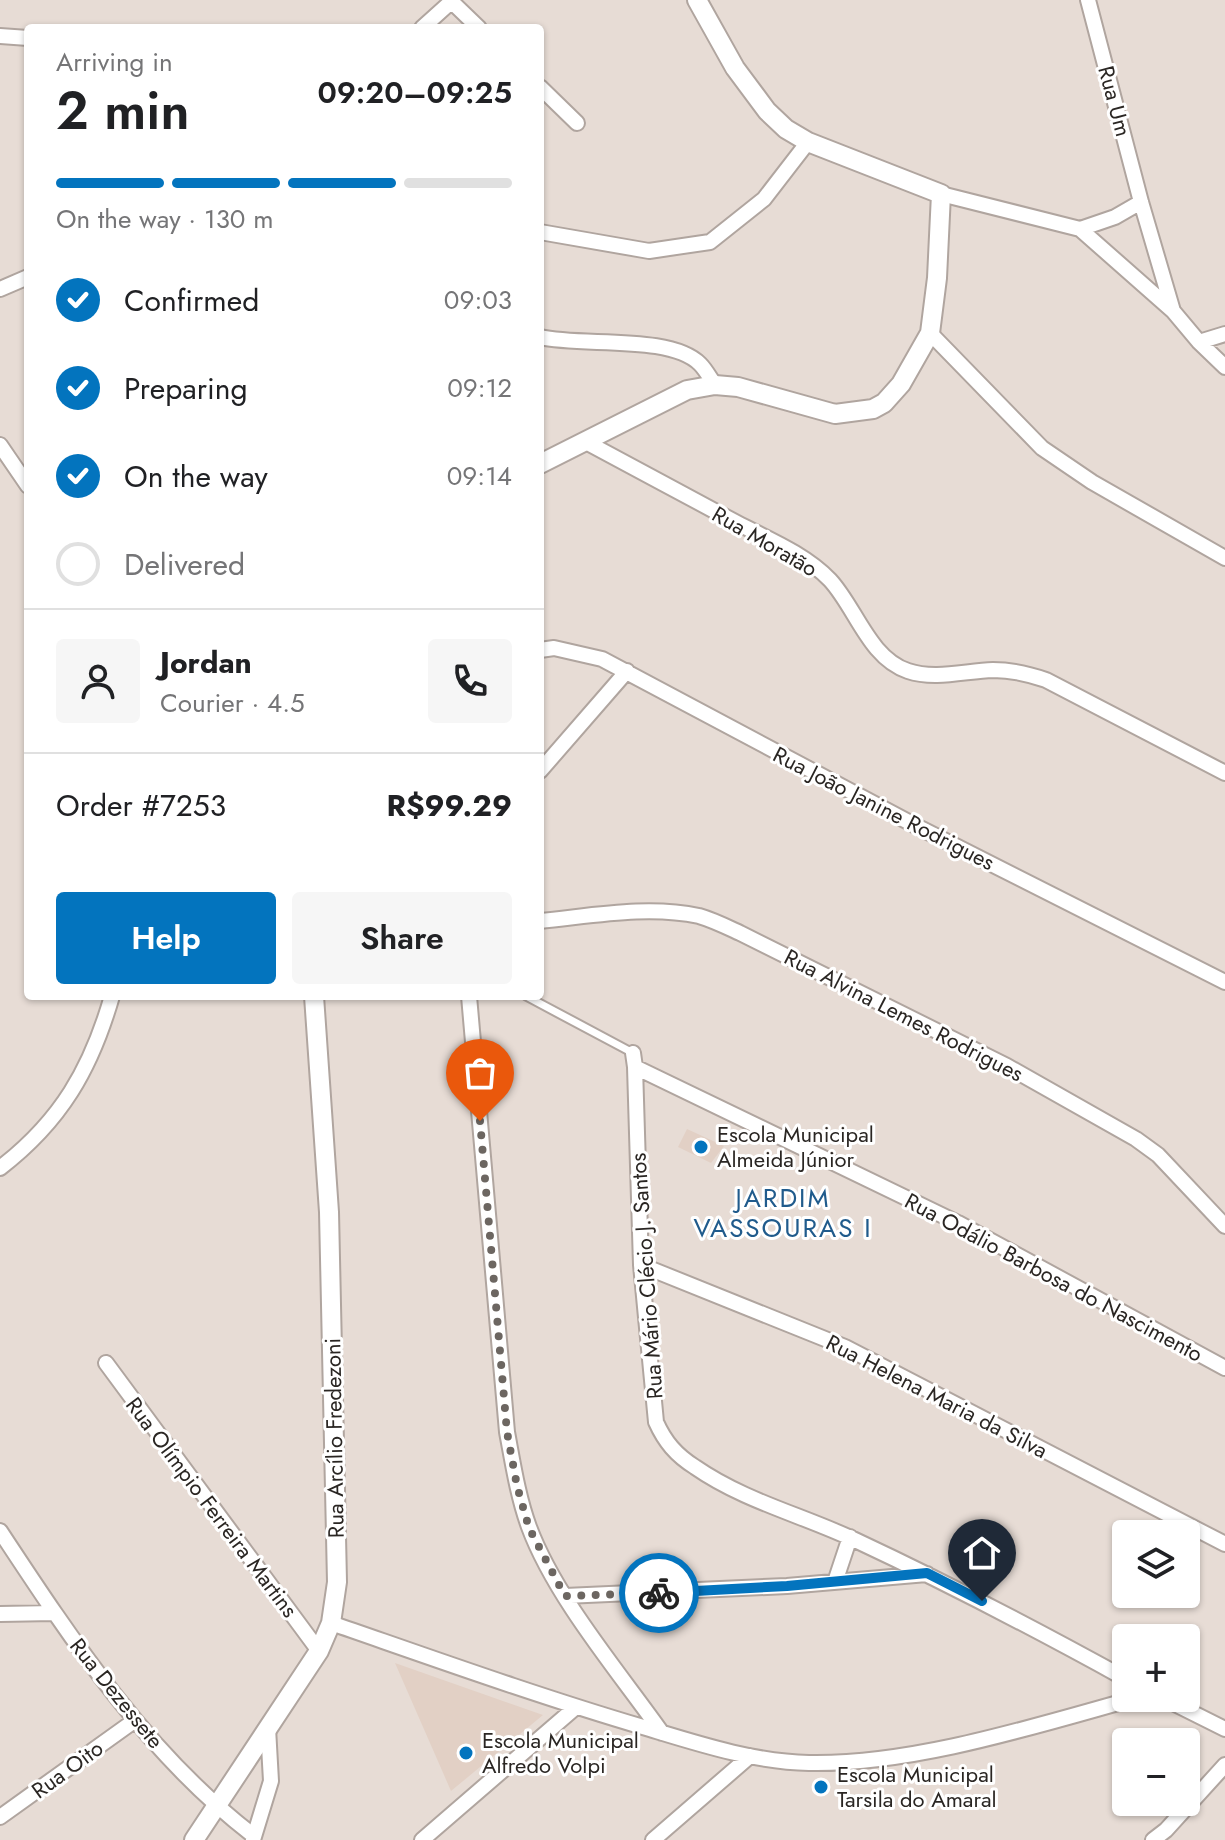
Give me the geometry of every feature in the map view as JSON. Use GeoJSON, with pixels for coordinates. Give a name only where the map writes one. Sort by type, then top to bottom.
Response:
{"type":"FeatureCollection","features":[{"type":"Feature","properties":{"kind":"street"},"geometry":{"type":"LineString","coordinates":[[697,0],[735,68],[767,111],[786,129],[808,142],[941,194],[1080,229],[1173,311],[1225,367]]}},
{"type":"Feature","properties":{"kind":"street","name":"Rua Um"},"geometry":{"type":"LineString","coordinates":[[1088,0],[1173,311]]}},
{"type":"Feature","properties":{"kind":"street"},"geometry":{"type":"LineString","coordinates":[[426,24],[452,1],[475,24]]}},
{"type":"Feature","properties":{"kind":"street"},"geometry":{"type":"LineString","coordinates":[[0,36],[24,38]]}},
{"type":"Feature","properties":{"kind":"street"},"geometry":{"type":"LineString","coordinates":[[544,91],[577,123]]}},
{"type":"Feature","properties":{"kind":"street"},"geometry":{"type":"LineString","coordinates":[[544,233],[649,251],[710,242],[764,199],[808,142]]}},
{"type":"Feature","properties":{"kind":"street"},"geometry":{"type":"LineString","coordinates":[[544,462],[687,390],[715,385],[738,387],[835,414],[873,409],[884,403],[901,384],[930,333],[937,278],[941,194]]}},
{"type":"Feature","properties":{"kind":"street"},"geometry":{"type":"LineString","coordinates":[[1080,229],[1115,217],[1141,202]]}},
{"type":"Feature","properties":{"kind":"street"},"geometry":{"type":"LineString","coordinates":[[0,289],[24,279]]}},
{"type":"Feature","properties":{"kind":"street"},"geometry":{"type":"LineString","coordinates":[[930,333],[1042,448],[1092,482],[1225,558]]}},
{"type":"Feature","properties":{"kind":"street"},"geometry":{"type":"LineString","coordinates":[[1199,342],[1225,334]]}},
{"type":"Feature","properties":{"kind":"street"},"geometry":{"type":"LineString","coordinates":[[544,338],[639,344],[675,350],[700,363],[715,385]]}},
{"type":"Feature","properties":{"kind":"street","name":"Rua Moratão"},"geometry":{"type":"LineString","coordinates":[[586,442],[792,552],[828,579],[849,605],[873,644],[890,662],[909,672],[948,675],[995,670],[1023,673],[1046,680],[1225,773]]}},
{"type":"Feature","properties":{"kind":"street"},"geometry":{"type":"LineString","coordinates":[[0,445],[24,480]]}},
{"type":"Feature","properties":{"kind":"street","name":"Rua João Janine Rodrigues"},"geometry":{"type":"LineString","coordinates":[[544,649],[577,652],[627,671],[890,813],[1225,982]]}},
{"type":"Feature","properties":{"kind":"street"},"geometry":{"type":"LineString","coordinates":[[544,766],[627,671]]}},
{"type":"Feature","properties":{"kind":"street","name":"Rua Alvina Lemes Rodrigues"},"geometry":{"type":"LineString","coordinates":[[544,921],[614,914],[677,913],[702,917],[740,933],[1007,1066],[1136,1139],[1158,1155],[1225,1226]]}},
{"type":"Feature","properties":{"kind":"street"},"geometry":{"type":"LineString","coordinates":[[0,1168],[49,1125],[78,1083],[101,1035],[111,1000]]}},
{"type":"Feature","properties":{"kind":"street","name":"Rua Arcílio Fredezoni"},"geometry":{"type":"LineString","coordinates":[[194,1840],[319,1651],[331,1623],[337,1582],[327,1183],[314,1000]]}},
{"type":"Feature","properties":{"kind":"street"},"geometry":{"type":"LineString","coordinates":[[469,1000],[507,1432],[517,1486],[529,1528],[565,1596],[662,1733]]}},
{"type":"Feature","properties":{"kind":"street","name":"Rua Mário Clécio J. Santos"},"geometry":{"type":"LineString","coordinates":[[634,1060],[641,1265],[656,1422],[666,1443],[694,1467],[745,1496],[850,1537],[927,1573],[1112,1672]]}},
{"type":"Feature","properties":{"kind":"street","name":"Rua Odálio Barbosa do Nascimento"},"geometry":{"type":"LineString","coordinates":[[634,1060],[958,1223],[1225,1368]]}},
{"type":"Feature","properties":{"kind":"street","name":"Rua Helena Maria da Silva"},"geometry":{"type":"LineString","coordinates":[[641,1265],[845,1347],[1225,1544]]}},
{"type":"Feature","properties":{"kind":"street","name":"Rua Olímpio Ferreira Martins"},"geometry":{"type":"LineString","coordinates":[[106,1363],[319,1651]]}},
{"type":"Feature","properties":{"kind":"street","name":"Rua Dezessete"},"geometry":{"type":"LineString","coordinates":[[0,1531],[54,1613],[134,1721],[215,1806],[254,1838]]}},
{"type":"Feature","properties":{"kind":"street"},"geometry":{"type":"LineString","coordinates":[[835,1582],[850,1537]]}},
{"type":"Feature","properties":{"kind":"street"},"geometry":{"type":"LineString","coordinates":[[565,1596],[835,1582],[927,1573]]}},
{"type":"Feature","properties":{"kind":"street"},"geometry":{"type":"LineString","coordinates":[[0,1614],[54,1613]]}},
{"type":"Feature","properties":{"kind":"street"},"geometry":{"type":"LineString","coordinates":[[331,1623],[576,1707],[662,1733],[750,1756],[808,1764],[921,1752],[1112,1704]]}},
{"type":"Feature","properties":{"kind":"street"},"geometry":{"type":"LineString","coordinates":[[422,1840],[576,1707]]}},
{"type":"Feature","properties":{"kind":"street"},"geometry":{"type":"LineString","coordinates":[[1191,1712],[1225,1729]]}},
{"type":"Feature","properties":{"kind":"street","name":"Rua Oito"},"geometry":{"type":"LineString","coordinates":[[0,1817],[134,1721]]}},
{"type":"Feature","properties":{"kind":"street"},"geometry":{"type":"LineString","coordinates":[[254,1838],[271,1781],[268,1728]]}},
{"type":"Feature","properties":{"kind":"street"},"geometry":{"type":"LineString","coordinates":[[653,1840],[750,1756]]}},
{"type":"Feature","properties":{"kind":"street"},"geometry":{"type":"LineString","coordinates":[[1153,1840],[1225,1765]]}},
{"type":"Feature","properties":{"kind":"lane"},"geometry":{"type":"LineString","coordinates":[[533,1000],[634,1060]]}},
{"type":"Feature","properties":{"kind":"shaded area","name":"Escola Municipal Almeida Júnior"},"geometry":{"type":"Polygon","coordinates":[[[687,1129],[724,1146],[711,1163],[678,1147],[687,1129]]]}},
{"type":"Feature","properties":{"kind":"shaded area","name":"Escola Municipal Alfredo Volpi"},"geometry":{"type":"Polygon","coordinates":[[[395,1663],[543,1715],[451,1791],[395,1663]]]}},
{"type":"Feature","properties":{"kind":"way so far"},"geometry":{"type":"LineString","coordinates":[[480,1121],[507,1432],[529,1528],[565,1596],[659,1593]]}},
{"type":"Feature","properties":{"kind":"place","name":"Escola Municipal Almeida Júnior"},"geometry":{"type":"Point","coordinates":[701,1147]}},
{"type":"Feature","properties":{"kind":"place","name":"Escola Municipal Alfredo Volpi"},"geometry":{"type":"Point","coordinates":[466,1753]}},
{"type":"Feature","properties":{"kind":"place","name":"Escola Municipal Tarsila do Amaral"},"geometry":{"type":"Point","coordinates":[821,1787]}},
{"type":"Feature","properties":{"kind":"district","name":"JARDIM VASSOURAS I"},"geometry":{"type":"Point","coordinates":[783,1213]}},
{"type":"Feature","properties":{"kind":"route"},"geometry":{"type":"LineString","coordinates":[[659,1593],[883,1579],[927,1573],[982,1601]]}}]}
